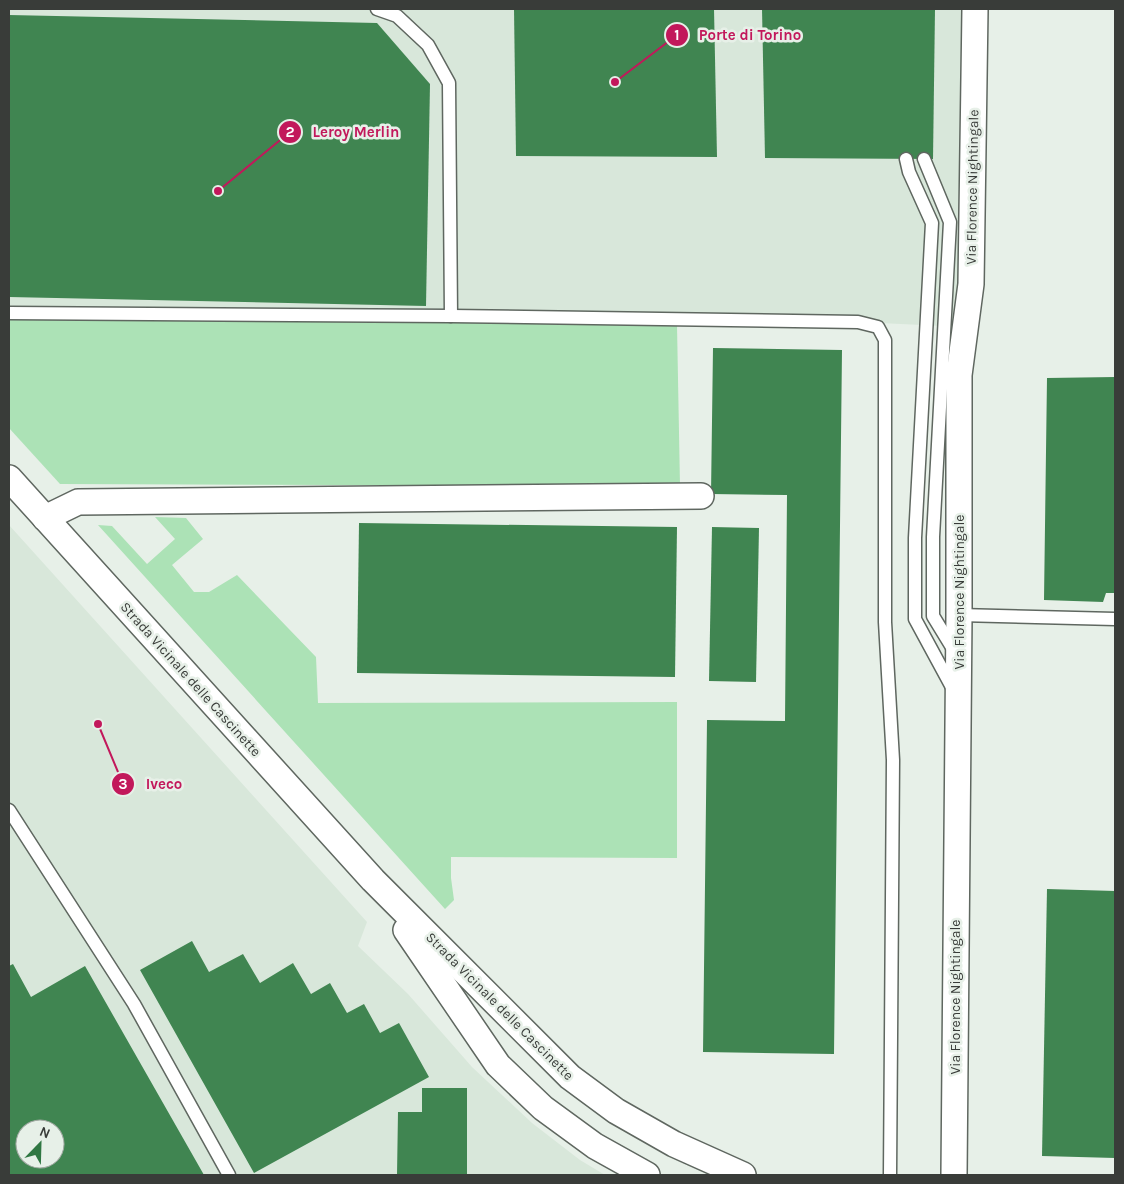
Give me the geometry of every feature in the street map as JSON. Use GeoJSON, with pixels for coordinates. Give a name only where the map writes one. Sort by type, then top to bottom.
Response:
{"type":"FeatureCollection","features":[{"type":"Feature","properties":{"kind":"street","name":"Via Florence Nightingale"},"geometry":{"type":"LineString","coordinates":[[954,1175],[959,375],[971,284],[975,9]]}},
{"type":"Feature","properties":{"kind":"street","name":"Strada Vicinale delle Cascinette"},"geometry":{"type":"LineString","coordinates":[[9,478],[373,880],[570,1077],[616,1111],[674,1144],[743,1175]]}},
{"type":"Feature","properties":{"kind":"street"},"geometry":{"type":"LineString","coordinates":[[45,518],[78,502],[700,496]]}},
{"type":"Feature","properties":{"kind":"street","name":"Strada Vicinale delle Cascinette"},"geometry":{"type":"LineString","coordinates":[[373,880],[498,1065],[543,1108],[595,1146],[647,1175]]}},
{"type":"Feature","properties":{"kind":"lane"},"geometry":{"type":"LineString","coordinates":[[377,9],[397,16],[428,45],[449,82],[451,316]]}},
{"type":"Feature","properties":{"kind":"lane"},"geometry":{"type":"LineString","coordinates":[[906,159],[932,223],[915,538],[916,619],[958,698]]}},
{"type":"Feature","properties":{"kind":"lane"},"geometry":{"type":"LineString","coordinates":[[924,159],[950,222],[933,537],[933,616],[958,659]]}},
{"type":"Feature","properties":{"kind":"lane"},"geometry":{"type":"LineString","coordinates":[[9,313],[451,316],[858,322],[878,327],[885,340],[885,622],[893,760],[890,1175]]}},
{"type":"Feature","properties":{"kind":"lane"},"geometry":{"type":"LineString","coordinates":[[959,615],[1115,619]]}},
{"type":"Feature","properties":{"kind":"lane"},"geometry":{"type":"LineString","coordinates":[[9,810],[134,1004],[229,1175]]}},
{"type":"Feature","properties":{"kind":"shaded area"},"geometry":{"type":"Polygon","coordinates":[[[9,9],[975,9],[965,327],[858,322],[9,313],[9,9]]]}},
{"type":"Feature","properties":{"kind":"shaded area"},"geometry":{"type":"Polygon","coordinates":[[[9,525],[367,922],[358,946],[408,994],[472,1067],[532,1123],[580,1160],[605,1175],[9,1175],[9,525]]]}},
{"type":"Feature","properties":{"kind":"green space"},"geometry":{"type":"Polygon","coordinates":[[[9,317],[677,325],[680,486],[60,484],[9,428],[9,317]]]}},
{"type":"Feature","properties":{"kind":"green space"},"geometry":{"type":"Polygon","coordinates":[[[155,517],[186,518],[203,539],[172,565],[194,592],[209,592],[237,575],[316,657],[318,703],[677,702],[677,858],[451,857],[454,900],[445,909],[98,525],[112,526],[147,564],[175,539],[155,517]]]}},
{"type":"Feature","properties":{"kind":"building"},"geometry":{"type":"Polygon","coordinates":[[[514,9],[714,9],[717,157],[516,156],[514,9]]]}},
{"type":"Feature","properties":{"kind":"building"},"geometry":{"type":"Polygon","coordinates":[[[762,9],[935,9],[933,159],[765,158],[762,9]]]}},
{"type":"Feature","properties":{"kind":"building"},"geometry":{"type":"Polygon","coordinates":[[[9,15],[377,23],[430,84],[426,306],[9,297],[9,15]]]}},
{"type":"Feature","properties":{"kind":"building"},"geometry":{"type":"Polygon","coordinates":[[[713,348],[842,350],[834,1054],[703,1052],[707,720],[785,721],[787,495],[711,494],[713,348]]]}},
{"type":"Feature","properties":{"kind":"building"},"geometry":{"type":"Polygon","coordinates":[[[1115,377],[1115,593],[1106,593],[1103,602],[1044,600],[1047,378],[1115,377]]]}},
{"type":"Feature","properties":{"kind":"building"},"geometry":{"type":"Polygon","coordinates":[[[359,523],[677,527],[675,677],[357,673],[359,523]]]}},
{"type":"Feature","properties":{"kind":"building"},"geometry":{"type":"Polygon","coordinates":[[[712,527],[759,528],[756,682],[709,681],[712,527]]]}},
{"type":"Feature","properties":{"kind":"building"},"geometry":{"type":"Polygon","coordinates":[[[1047,889],[1115,891],[1115,1158],[1042,1156],[1047,889]]]}},
{"type":"Feature","properties":{"kind":"building"},"geometry":{"type":"Polygon","coordinates":[[[192,941],[209,972],[243,954],[260,983],[293,963],[311,994],[330,983],[347,1013],[364,1004],[380,1033],[399,1023],[429,1077],[254,1173],[140,970],[192,941]]]}},
{"type":"Feature","properties":{"kind":"building"},"geometry":{"type":"Polygon","coordinates":[[[13,964],[31,997],[85,966],[204,1175],[9,1175],[9,966],[13,964]]]}},
{"type":"Feature","properties":{"kind":"building"},"geometry":{"type":"Polygon","coordinates":[[[422,1088],[467,1088],[467,1175],[397,1175],[398,1112],[422,1112],[422,1088]]]}},
{"type":"Feature","properties":{"kind":"place","name":"Porte di Torino"},"geometry":{"type":"Point","coordinates":[615,82]}},
{"type":"Feature","properties":{"kind":"place","name":"Leroy Merlin"},"geometry":{"type":"Point","coordinates":[218,191]}},
{"type":"Feature","properties":{"kind":"place","name":"Iveco"},"geometry":{"type":"Point","coordinates":[98,724]}}]}
